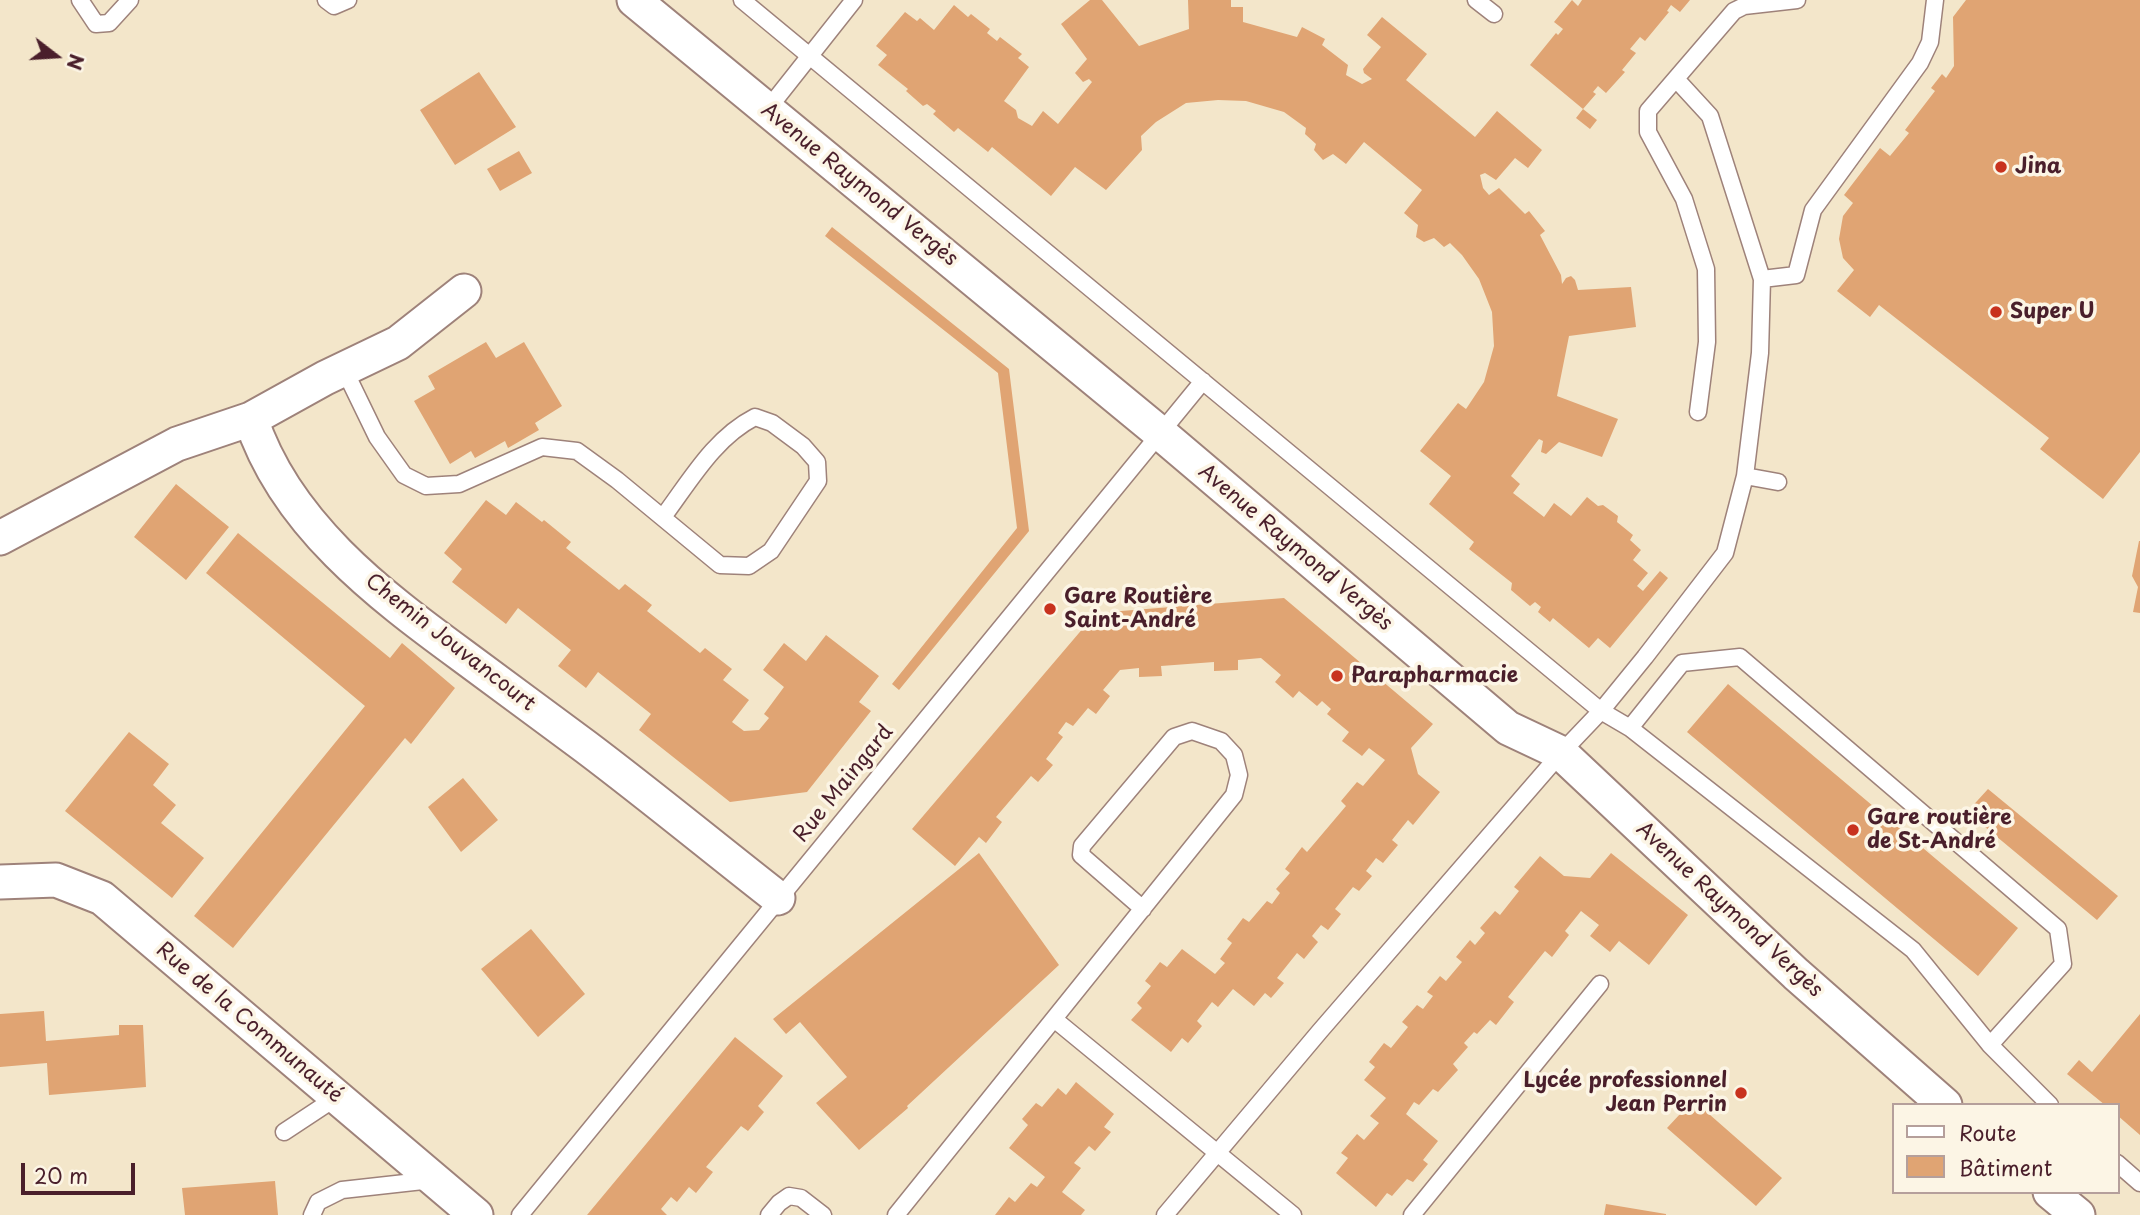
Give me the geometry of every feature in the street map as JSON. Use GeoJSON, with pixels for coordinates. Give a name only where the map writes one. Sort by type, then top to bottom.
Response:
{"type":"FeatureCollection","features":[{"type":"Feature","properties":{"kind":"street","name":"Avenue Raymond Vergès"},"geometry":{"type":"LineString","coordinates":[[634,0],[1160,433],[1508,729],[1561,753],[1796,974],[1943,1103]]}},
{"type":"Feature","properties":{"kind":"street"},"geometry":{"type":"LineString","coordinates":[[0,538],[177,444],[251,419],[344,369],[398,344],[464,291]]}},
{"type":"Feature","properties":{"kind":"street","name":"Chemin Jouvancourt"},"geometry":{"type":"LineString","coordinates":[[251,419],[259,443],[292,498],[332,549],[386,598],[589,749],[778,898]]}},
{"type":"Feature","properties":{"kind":"street","name":"Rue de la Communauté"},"geometry":{"type":"LineString","coordinates":[[0,881],[56,880],[102,898],[476,1215]]}},
{"type":"Feature","properties":{"kind":"street"},"geometry":{"type":"LineString","coordinates":[[2052,1194],[2078,1215]]}},
{"type":"Feature","properties":{"kind":"lane"},"geometry":{"type":"LineString","coordinates":[[80,0],[96,24],[109,23],[130,0]]}},
{"type":"Feature","properties":{"kind":"lane"},"geometry":{"type":"LineString","coordinates":[[326,0],[334,6],[348,0]]}},
{"type":"Feature","properties":{"kind":"lane"},"geometry":{"type":"LineString","coordinates":[[742,0],[1601,710],[1630,728],[1913,950],[1990,1045],[2048,1103]]}},
{"type":"Feature","properties":{"kind":"lane"},"geometry":{"type":"LineString","coordinates":[[767,110],[854,0]]}},
{"type":"Feature","properties":{"kind":"lane"},"geometry":{"type":"LineString","coordinates":[[1476,0],[1494,14]]}},
{"type":"Feature","properties":{"kind":"lane"},"geometry":{"type":"LineString","coordinates":[[1698,412],[1707,342],[1706,269],[1684,199],[1648,132],[1648,111],[1734,11],[1744,6],[1797,0]]}},
{"type":"Feature","properties":{"kind":"lane"},"geometry":{"type":"LineString","coordinates":[[1762,279],[1796,275],[1813,211],[1920,63],[1930,42],[1936,0]]}},
{"type":"Feature","properties":{"kind":"lane"},"geometry":{"type":"LineString","coordinates":[[1165,1215],[1320,1031],[1601,710],[1725,553],[1745,476],[1760,353],[1762,279],[1710,116],[1676,79]]}},
{"type":"Feature","properties":{"kind":"lane"},"geometry":{"type":"LineString","coordinates":[[344,369],[377,437],[404,475],[426,486],[459,484],[542,447],[577,451],[720,565],[749,566],[771,551],[818,481],[817,462],[803,446],[772,422],[755,417],[737,426],[715,447],[663,517]]}},
{"type":"Feature","properties":{"kind":"lane","name":"Rue Maingard"},"geometry":{"type":"LineString","coordinates":[[520,1215],[1203,381]]}},
{"type":"Feature","properties":{"kind":"lane"},"geometry":{"type":"LineString","coordinates":[[1745,476],[1777,482]]}},
{"type":"Feature","properties":{"kind":"lane"},"geometry":{"type":"LineString","coordinates":[[1630,728],[1682,663],[1740,657],[2058,929],[2063,964],[1990,1045]]}},
{"type":"Feature","properties":{"kind":"lane"},"geometry":{"type":"LineString","coordinates":[[896,1215],[1143,909],[1234,795],[1239,775],[1234,755],[1221,741],[1192,731],[1174,737],[1082,846],[1081,855],[1143,909]]}},
{"type":"Feature","properties":{"kind":"lane"},"geometry":{"type":"LineString","coordinates":[[1412,1215],[1600,984]]}},
{"type":"Feature","properties":{"kind":"lane"},"geometry":{"type":"LineString","coordinates":[[1054,1019],[1293,1215]]}},
{"type":"Feature","properties":{"kind":"lane"},"geometry":{"type":"LineString","coordinates":[[284,1132],[337,1097]]}},
{"type":"Feature","properties":{"kind":"lane"},"geometry":{"type":"LineString","coordinates":[[2119,1165],[2140,1183]]}},
{"type":"Feature","properties":{"kind":"lane"},"geometry":{"type":"LineString","coordinates":[[312,1215],[318,1202],[342,1191],[432,1180]]}},
{"type":"Feature","properties":{"kind":"lane"},"geometry":{"type":"LineString","coordinates":[[769,1215],[789,1196],[801,1198],[822,1215]]}},
{"type":"Feature","properties":{"kind":"building"},"geometry":{"type":"Polygon","coordinates":[[[1090,0],[1102,0],[1139,46],[1189,29],[1188,0],[1231,0],[1231,7],[1243,7],[1243,22],[1297,37],[1302,27],[1325,39],[1322,45],[1348,65],[1346,75],[1362,84],[1372,79],[1363,69],[1381,47],[1367,35],[1382,17],[1427,54],[1406,80],[1475,137],[1497,111],[1542,150],[1528,168],[1515,158],[1496,180],[1485,173],[1480,175],[1483,188],[1489,195],[1499,188],[1525,214],[1529,211],[1545,231],[1540,235],[1561,275],[1562,284],[1571,276],[1578,290],[1631,287],[1636,327],[1569,336],[1557,396],[1618,419],[1602,457],[1559,442],[1546,454],[1541,452],[1543,441],[1539,439],[1511,476],[1520,484],[1513,493],[1544,517],[1554,503],[1571,516],[1587,497],[1598,506],[1603,505],[1618,516],[1617,522],[1633,535],[1630,540],[1641,550],[1633,560],[1648,573],[1637,586],[1643,591],[1660,571],[1668,578],[1610,648],[1598,638],[1589,648],[1553,618],[1550,622],[1538,612],[1541,607],[1535,602],[1530,606],[1511,590],[1512,583],[1469,549],[1474,542],[1429,504],[1451,476],[1420,451],[1458,403],[1466,409],[1484,382],[1494,346],[1492,312],[1479,279],[1450,243],[1444,247],[1434,238],[1424,242],[1416,237],[1418,225],[1404,213],[1422,190],[1364,142],[1346,164],[1333,154],[1323,160],[1314,150],[1316,144],[1305,134],[1306,128],[1284,112],[1246,101],[1186,103],[1156,122],[1141,136],[1142,150],[1106,190],[1075,167],[1051,196],[992,147],[988,152],[958,128],[954,132],[933,114],[936,111],[927,104],[923,106],[906,91],[908,89],[878,65],[887,55],[876,46],[905,12],[917,21],[920,18],[934,30],[954,5],[968,17],[971,14],[990,29],[987,33],[997,41],[1000,37],[1022,54],[1018,58],[1029,67],[1004,101],[1016,110],[1018,118],[1032,126],[1043,111],[1058,124],[1092,82],[1089,79],[1083,82],[1075,73],[1087,59],[1061,24],[1090,0]]]}},
{"type":"Feature","properties":{"kind":"building"},"geometry":{"type":"Polygon","coordinates":[[[1572,0],[1578,6],[1582,0],[1690,0],[1680,12],[1671,5],[1667,11],[1669,12],[1645,41],[1640,37],[1630,49],[1636,53],[1622,70],[1625,72],[1606,93],[1598,86],[1593,92],[1596,94],[1583,109],[1530,65],[1556,33],[1558,35],[1563,29],[1554,22],[1572,0]]]}},
{"type":"Feature","properties":{"kind":"building"},"geometry":{"type":"Polygon","coordinates":[[[1966,0],[2140,0],[2140,452],[2103,499],[2040,449],[2049,438],[1879,305],[1870,317],[1837,291],[1854,270],[1843,258],[1839,239],[1843,216],[1853,203],[1844,195],[1880,148],[1890,156],[1909,133],[1905,130],[1935,91],[1931,88],[1942,74],[1946,78],[1954,66],[1953,17],[1966,0]]]}},
{"type":"Feature","properties":{"kind":"building"},"geometry":{"type":"Polygon","coordinates":[[[479,72],[516,127],[455,165],[420,110],[479,72]]]}},
{"type":"Feature","properties":{"kind":"building"},"geometry":{"type":"Polygon","coordinates":[[[1583,109],[1597,120],[1590,129],[1576,118],[1583,109]]]}},
{"type":"Feature","properties":{"kind":"building"},"geometry":{"type":"Polygon","coordinates":[[[519,151],[532,173],[500,191],[487,169],[519,151]]]}},
{"type":"Feature","properties":{"kind":"building"},"geometry":{"type":"Polygon","coordinates":[[[832,227],[1009,369],[1029,531],[899,690],[892,684],[1017,528],[998,373],[825,236],[832,227]]]}},
{"type":"Feature","properties":{"kind":"building"},"geometry":{"type":"Polygon","coordinates":[[[486,342],[496,358],[524,342],[562,406],[535,423],[539,430],[508,448],[505,441],[475,458],[471,451],[450,464],[414,401],[435,389],[428,376],[486,342]]]}},
{"type":"Feature","properties":{"kind":"building"},"geometry":{"type":"Polygon","coordinates":[[[176,484],[229,527],[186,580],[134,537],[176,484]]]}},
{"type":"Feature","properties":{"kind":"building"},"geometry":{"type":"Polygon","coordinates":[[[486,500],[506,515],[516,502],[542,522],[544,520],[571,542],[566,548],[619,590],[625,584],[652,605],[647,611],[700,653],[705,648],[732,669],[723,680],[749,700],[732,722],[744,731],[759,730],[769,718],[764,714],[784,687],[763,670],[784,643],[806,661],[826,635],[879,676],[859,702],[871,711],[807,792],[730,802],[639,730],[651,714],[598,672],[586,688],[558,666],[571,650],[518,608],[506,624],[452,582],[462,569],[444,553],[486,500]]]}},
{"type":"Feature","properties":{"kind":"building"},"geometry":{"type":"Polygon","coordinates":[[[238,533],[390,658],[402,643],[455,688],[411,744],[405,738],[233,948],[194,916],[365,706],[206,573],[238,533]]]}},
{"type":"Feature","properties":{"kind":"building"},"geometry":{"type":"Polygon","coordinates":[[[2139,541],[2140,613],[2133,612],[2138,587],[2132,576],[2139,541]]]}},
{"type":"Feature","properties":{"kind":"building"},"geometry":{"type":"Polygon","coordinates":[[[1284,598],[1433,724],[1411,748],[1418,774],[1440,792],[1413,825],[1408,820],[1392,840],[1398,845],[1383,863],[1376,858],[1366,871],[1372,876],[1359,891],[1353,887],[1335,909],[1341,914],[1328,930],[1321,925],[1312,936],[1318,942],[1304,959],[1297,953],[1277,978],[1284,983],[1271,998],[1265,993],[1254,1006],[1233,989],[1218,1007],[1212,1002],[1197,1021],[1202,1026],[1188,1043],[1182,1038],[1171,1052],[1131,1020],[1142,1008],[1137,1003],[1151,986],[1145,981],[1160,962],[1167,967],[1182,949],[1215,974],[1225,963],[1220,959],[1232,943],[1227,939],[1243,918],[1249,922],[1267,901],[1272,904],[1280,893],[1276,889],[1290,873],[1285,869],[1302,847],[1307,852],[1346,806],[1341,801],[1357,782],[1363,786],[1385,760],[1369,748],[1362,756],[1342,741],[1349,732],[1327,714],[1331,709],[1322,701],[1317,706],[1299,691],[1293,698],[1275,682],[1281,675],[1261,658],[1238,660],[1238,670],[1214,671],[1214,662],[1161,666],[1162,676],[1139,677],[1139,668],[1120,670],[1103,690],[1110,696],[1096,714],[1088,708],[1073,726],[1066,722],[1058,733],[1063,737],[1046,759],[1053,765],[1038,782],[1031,776],[996,817],[1002,822],[986,843],[979,837],[955,866],[912,829],[1096,613],[1284,598]]]}},
{"type":"Feature","properties":{"kind":"building","name":"Gare routière de St-André"},"geometry":{"type":"Polygon","coordinates":[[[1728,684],[2018,928],[1978,976],[1687,732],[1728,684]]]}},
{"type":"Feature","properties":{"kind":"building"},"geometry":{"type":"Polygon","coordinates":[[[129,732],[169,764],[153,785],[176,805],[161,823],[204,858],[172,898],[65,811],[129,732]]]}},
{"type":"Feature","properties":{"kind":"building"},"geometry":{"type":"Polygon","coordinates":[[[463,778],[498,820],[461,852],[428,807],[463,778]]]}},
{"type":"Feature","properties":{"kind":"building"},"geometry":{"type":"Polygon","coordinates":[[[1988,789],[2118,896],[2097,920],[1967,812],[1988,789]]]}},
{"type":"Feature","properties":{"kind":"building"},"geometry":{"type":"Polygon","coordinates":[[[979,853],[1059,965],[907,1106],[908,1108],[859,1150],[816,1103],[847,1077],[800,1022],[786,1034],[773,1019],[979,853]]]}},
{"type":"Feature","properties":{"kind":"building"},"geometry":{"type":"Polygon","coordinates":[[[1611,853],[1688,915],[1649,965],[1619,941],[1610,952],[1590,936],[1599,925],[1581,911],[1565,931],[1569,935],[1552,957],[1545,951],[1508,997],[1514,1002],[1496,1025],[1490,1020],[1464,1043],[1468,1047],[1453,1064],[1458,1070],[1438,1092],[1433,1089],[1419,1105],[1414,1102],[1406,1114],[1438,1141],[1423,1160],[1428,1164],[1413,1182],[1407,1179],[1392,1196],[1387,1193],[1376,1207],[1336,1173],[1348,1158],[1341,1153],[1357,1134],[1364,1140],[1379,1123],[1370,1116],[1386,1098],[1364,1080],[1375,1067],[1369,1062],[1384,1043],[1391,1048],[1408,1027],[1402,1022],[1417,1005],[1423,1009],[1433,996],[1427,992],[1440,976],[1446,981],[1462,962],[1456,957],[1470,940],[1475,945],[1485,933],[1480,928],[1495,911],[1500,915],[1519,891],[1514,887],[1540,856],[1564,876],[1590,878],[1611,853]]]}},
{"type":"Feature","properties":{"kind":"building"},"geometry":{"type":"Polygon","coordinates":[[[531,929],[585,994],[538,1037],[481,969],[531,929]]]}},
{"type":"Feature","properties":{"kind":"building"},"geometry":{"type":"Polygon","coordinates":[[[44,1011],[46,1041],[119,1035],[119,1025],[143,1025],[146,1087],[49,1095],[47,1063],[0,1067],[0,1014],[44,1011]]]}},
{"type":"Feature","properties":{"kind":"building"},"geometry":{"type":"Polygon","coordinates":[[[2140,1014],[2140,1135],[2119,1117],[2119,1103],[2103,1103],[2067,1074],[2079,1060],[2092,1072],[2140,1014]]]}},
{"type":"Feature","properties":{"kind":"building"},"geometry":{"type":"Polygon","coordinates":[[[735,1037],[783,1076],[758,1106],[764,1112],[748,1131],[741,1126],[706,1167],[713,1172],[696,1193],[689,1187],[677,1202],[671,1197],[661,1209],[667,1215],[587,1215],[735,1037]]]}},
{"type":"Feature","properties":{"kind":"building"},"geometry":{"type":"Polygon","coordinates":[[[1076,1082],[1114,1114],[1104,1127],[1111,1132],[1095,1151],[1089,1146],[1074,1163],[1081,1168],[1062,1192],[1085,1210],[1081,1215],[995,1215],[1009,1197],[1015,1202],[1031,1183],[1037,1187],[1045,1177],[1009,1148],[1028,1125],[1022,1119],[1036,1103],[1042,1107],[1058,1088],[1066,1095],[1076,1082]]]}},
{"type":"Feature","properties":{"kind":"building"},"geometry":{"type":"Polygon","coordinates":[[[1693,1100],[1782,1178],[1756,1206],[1667,1128],[1693,1100]]]}},
{"type":"Feature","properties":{"kind":"building"},"geometry":{"type":"Polygon","coordinates":[[[275,1181],[278,1215],[185,1215],[182,1188],[275,1181]]]}},
{"type":"Feature","properties":{"kind":"building"},"geometry":{"type":"Polygon","coordinates":[[[1606,1204],[1666,1214],[1666,1215],[1604,1215],[1606,1204]]]}},
{"type":"Feature","properties":{"kind":"place","name":"Jina"},"geometry":{"type":"Point","coordinates":[2001,167]}},
{"type":"Feature","properties":{"kind":"place","name":"Super U"},"geometry":{"type":"Point","coordinates":[1996,312]}},
{"type":"Feature","properties":{"kind":"place","name":"Gare Routière Saint-André"},"geometry":{"type":"Point","coordinates":[1050,609]}},
{"type":"Feature","properties":{"kind":"place","name":"Parapharmacie"},"geometry":{"type":"Point","coordinates":[1337,676]}},
{"type":"Feature","properties":{"kind":"place","name":"Gare routière de St-André"},"geometry":{"type":"Point","coordinates":[1853,830]}},
{"type":"Feature","properties":{"kind":"place","name":"Lycée professionnel Jean Perrin"},"geometry":{"type":"Point","coordinates":[1741,1093]}}]}
